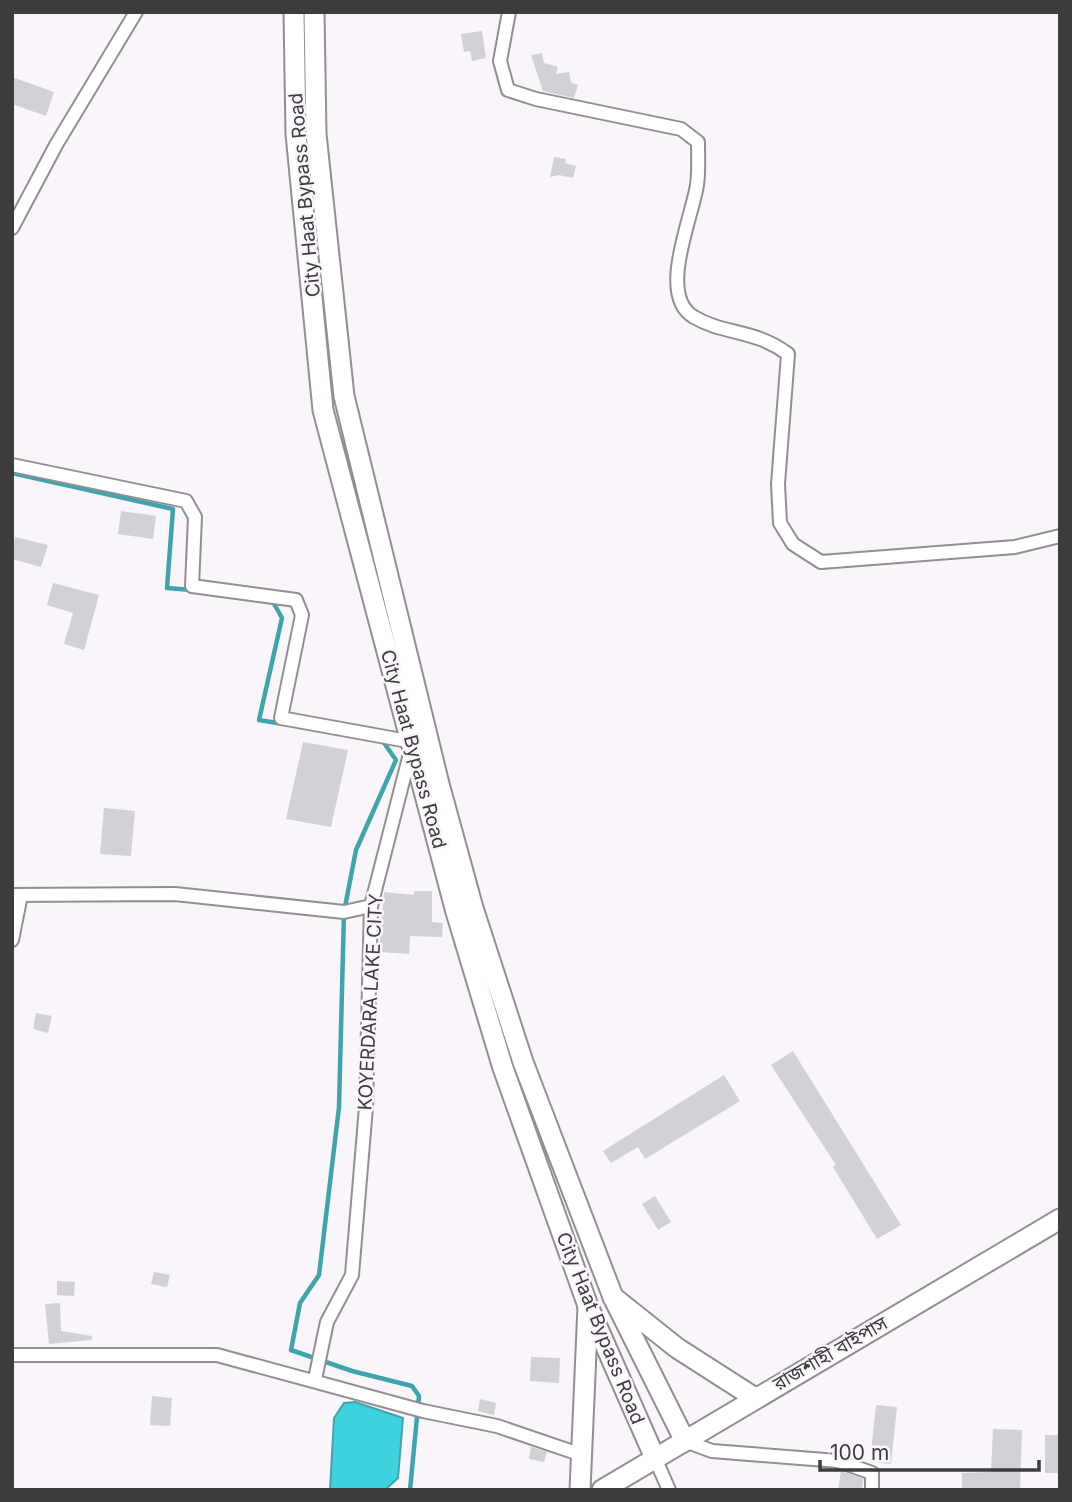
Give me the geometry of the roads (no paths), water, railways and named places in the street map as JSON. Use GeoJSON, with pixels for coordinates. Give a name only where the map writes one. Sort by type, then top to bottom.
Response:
{"type":"FeatureCollection","features":[{"type":"Feature","properties":{"kind":"main road","name":"City Haat Bypass Road"},"geometry":{"type":"LineString","coordinates":[[294,12],[296,134],[323,410],[456,912],[503,1068],[588,1306],[655,1458]]}},
{"type":"Feature","properties":{"kind":"main road","name":"City Haat Bypass Road"},"geometry":{"type":"LineString","coordinates":[[314,12],[316,134],[344,396],[433,761],[473,908],[523,1062],[613,1297],[685,1441]]}},
{"type":"Feature","properties":{"kind":"main road","name":"রাজশাহী বাইপাস"},"geometry":{"type":"LineString","coordinates":[[602,1490],[1060,1219]]}},
{"type":"Feature","properties":{"kind":"main road"},"geometry":{"type":"LineString","coordinates":[[613,1297],[677,1348],[755,1398]]}},
{"type":"Feature","properties":{"kind":"main road"},"geometry":{"type":"LineString","coordinates":[[580,1490],[588,1306]]}},
{"type":"Feature","properties":{"kind":"street"},"geometry":{"type":"LineString","coordinates":[[12,228],[56,145],[136,12]]}},
{"type":"Feature","properties":{"kind":"street"},"geometry":{"type":"LineString","coordinates":[[509,12],[500,61],[508,90],[536,99],[681,129],[698,142],[698,183],[676,275],[678,299],[692,317],[770,341],[788,355],[778,484],[780,523],[793,544],[821,562],[1015,547],[1060,536]]}},
{"type":"Feature","properties":{"kind":"street"},"geometry":{"type":"LineString","coordinates":[[12,465],[186,502],[195,517],[192,586],[296,600],[302,615],[281,718],[413,742]]}},
{"type":"Feature","properties":{"kind":"street","name":"KOYERDARA LAKE CITY"},"geometry":{"type":"LineString","coordinates":[[315,1379],[327,1322],[352,1275],[366,1107],[371,906],[413,742]]}},
{"type":"Feature","properties":{"kind":"street"},"geometry":{"type":"LineString","coordinates":[[12,940],[17,895],[175,894],[344,912],[371,906]]}},
{"type":"Feature","properties":{"kind":"street"},"geometry":{"type":"LineString","coordinates":[[12,1354],[218,1355],[315,1379],[417,1409],[497,1426],[582,1455]]}},
{"type":"Feature","properties":{"kind":"street"},"geometry":{"type":"LineString","coordinates":[[685,1441],[712,1451],[838,1461],[872,1473],[872,1490]]}},
{"type":"Feature","properties":{"kind":"street"},"geometry":{"type":"LineString","coordinates":[[655,1458],[669,1490]]}},
{"type":"Feature","properties":{"kind":"water"},"geometry":{"type":"Polygon","coordinates":[[[355,1402],[403,1418],[398,1478],[385,1490],[330,1490],[334,1418],[344,1403],[355,1402]]]}},
{"type":"Feature","properties":{"kind":"waterway"},"geometry":{"type":"LineString","coordinates":[[12,473],[173,509],[167,588],[191,590]]}},
{"type":"Feature","properties":{"kind":"waterway"},"geometry":{"type":"LineString","coordinates":[[272,600],[282,618],[259,720],[283,724]]}},
{"type":"Feature","properties":{"kind":"waterway"},"geometry":{"type":"LineString","coordinates":[[382,740],[396,760],[356,850],[344,912],[339,1107],[319,1275],[300,1303],[291,1350],[352,1371],[412,1386],[419,1396],[410,1490]]}}]}
